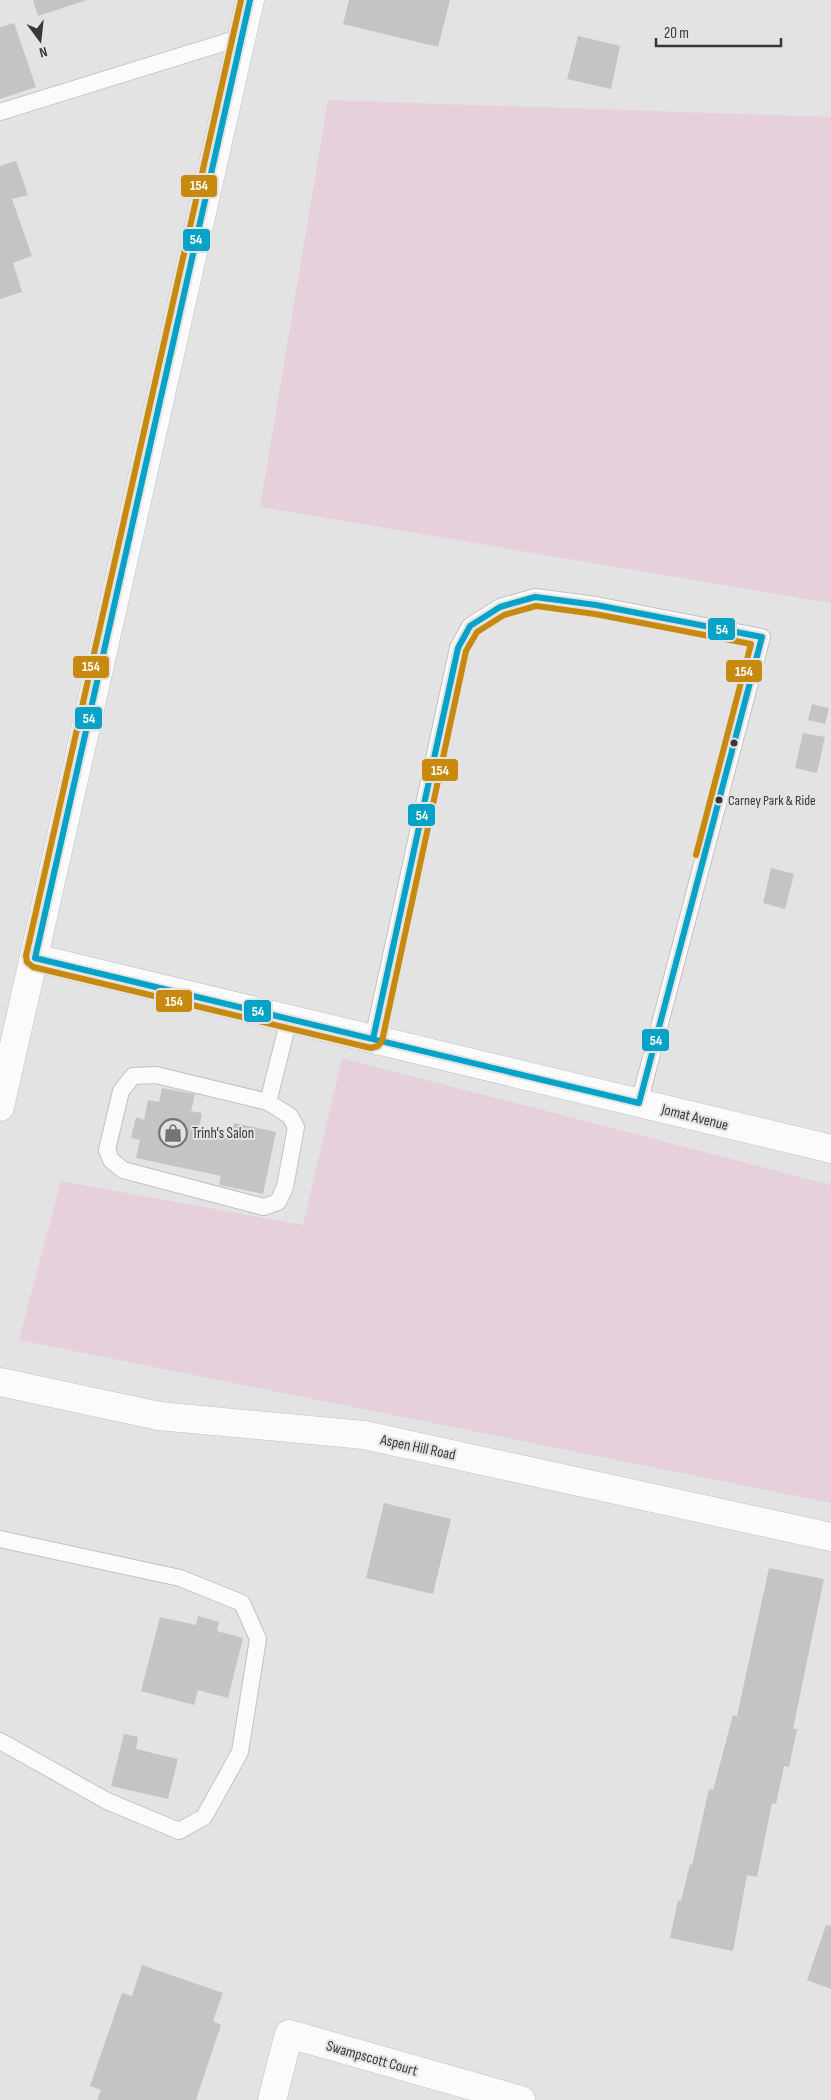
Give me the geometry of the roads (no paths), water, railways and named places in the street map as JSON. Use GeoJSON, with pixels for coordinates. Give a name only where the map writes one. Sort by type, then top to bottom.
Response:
{"type":"FeatureCollection","features":[{"type":"Feature","properties":{"kind":"street"},"geometry":{"type":"LineString","coordinates":[[0,1107],[250,0]]}},
{"type":"Feature","properties":{"kind":"street","name":"Jomat Avenue"},"geometry":{"type":"LineString","coordinates":[[35,958],[831,1150]]}},
{"type":"Feature","properties":{"kind":"street","name":"Aspen Hill Road"},"geometry":{"type":"LineString","coordinates":[[0,1382],[159,1416],[364,1435],[831,1538]]}},
{"type":"Feature","properties":{"kind":"street","name":"Swampscott Court"},"geometry":{"type":"LineString","coordinates":[[272,2100],[289,2034],[521,2100]]}},
{"type":"Feature","properties":{"kind":"lane"},"geometry":{"type":"LineString","coordinates":[[0,112],[242,37]]}},
{"type":"Feature","properties":{"kind":"lane"},"geometry":{"type":"LineString","coordinates":[[373,1039],[458,648],[470,626],[500,607],[535,598],[596,605],[762,637],[640,1103]]}},
{"type":"Feature","properties":{"kind":"lane"},"geometry":{"type":"LineString","coordinates":[[268,1102],[289,1019]]}},
{"type":"Feature","properties":{"kind":"lane"},"geometry":{"type":"LineString","coordinates":[[156,1075],[268,1102],[290,1116],[296,1127],[285,1187],[278,1202],[264,1207],[123,1170],[111,1160],[107,1150],[120,1091],[133,1076],[156,1075]]}},
{"type":"Feature","properties":{"kind":"lane"},"geometry":{"type":"LineString","coordinates":[[0,1539],[180,1578],[242,1603],[258,1639],[240,1752],[204,1817],[179,1831],[107,1801],[0,1740]]}},
{"type":"Feature","properties":{"kind":"place","name":"Carney Park & Ride"},"geometry":{"type":"Point","coordinates":[719,800]}},
{"type":"Feature","properties":{"kind":"place","name":"Trinh's Salon"},"geometry":{"type":"Point","coordinates":[173,1133]}}]}
